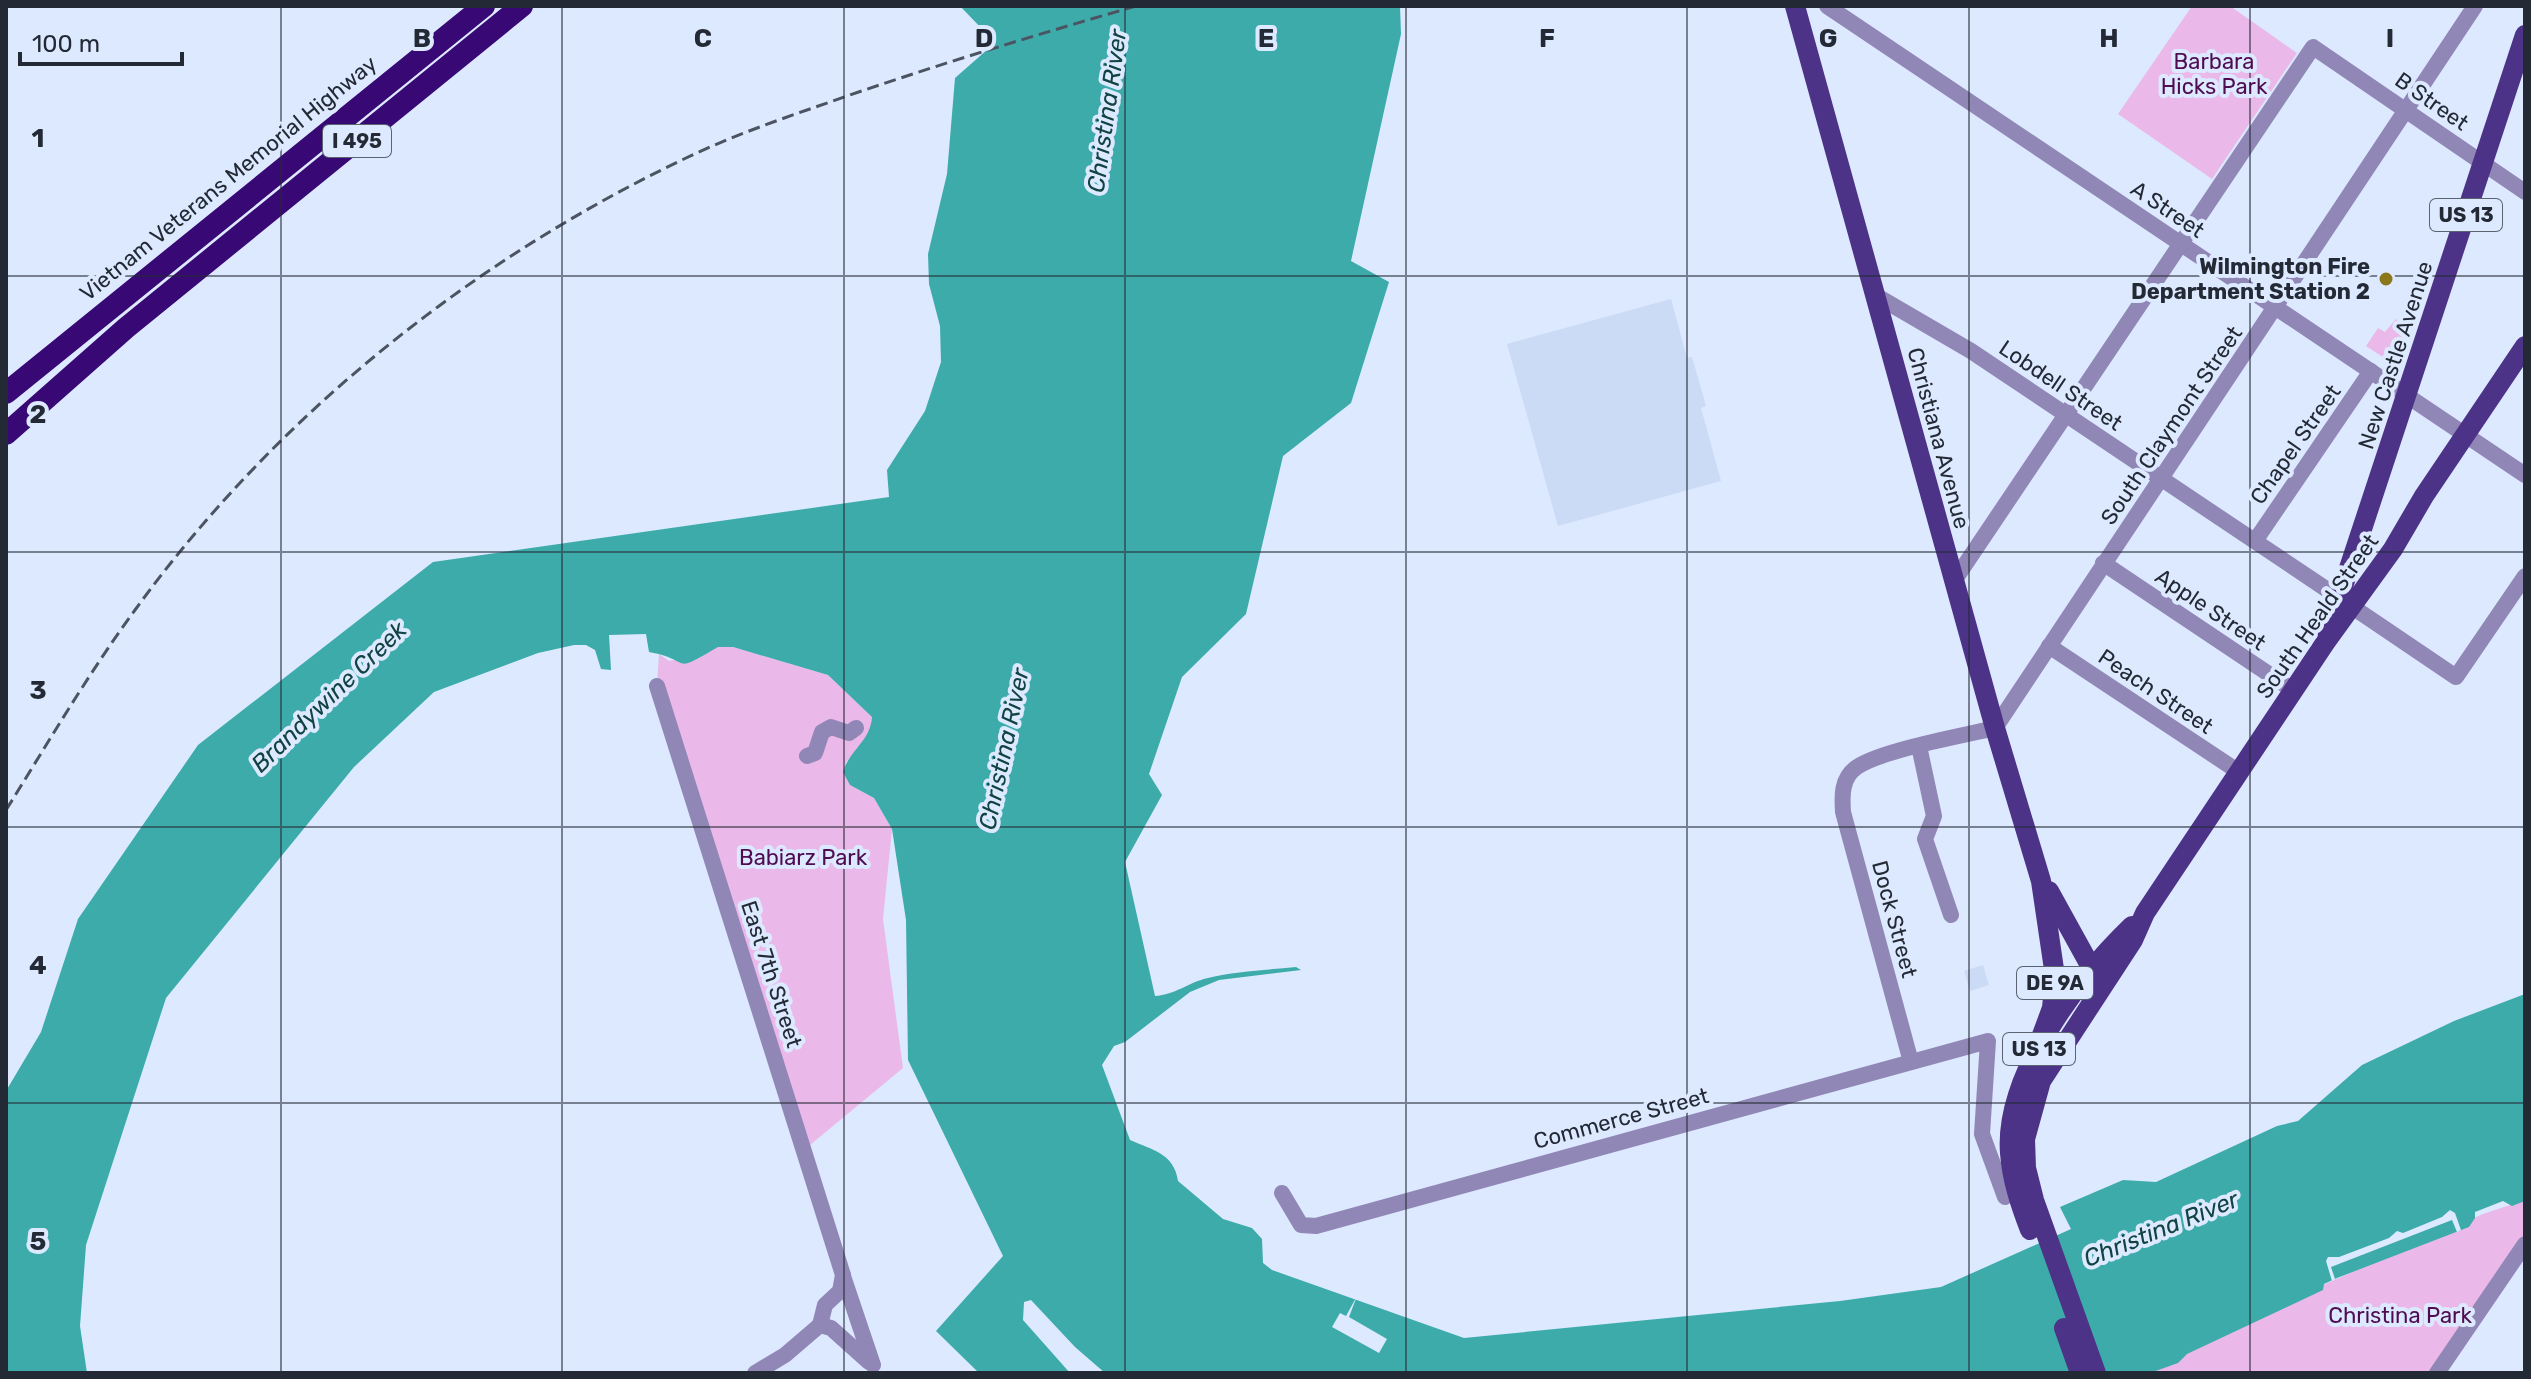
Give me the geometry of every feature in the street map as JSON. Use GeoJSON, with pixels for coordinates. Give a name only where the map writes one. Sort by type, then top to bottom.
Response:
{"type":"FeatureCollection","features":[{"type":"Feature","properties":{"kind":"highway","name":"Vietnam Veterans Memorial Highway"},"geometry":{"type":"LineString","coordinates":[[6,393],[484,6]]}},
{"type":"Feature","properties":{"kind":"highway","name":"I 495"},"geometry":{"type":"LineString","coordinates":[[6,434],[191,275],[522,6]]}},
{"type":"Feature","properties":{"kind":"main road","name":"Christiana Avenue"},"geometry":{"type":"LineString","coordinates":[[1795,6],[1995,728],[2041,881],[2044,909],[2093,979]]}},
{"type":"Feature","properties":{"kind":"main road","name":"New Castle Avenue"},"geometry":{"type":"LineString","coordinates":[[2346,603],[2375,494],[2525,35]]}},
{"type":"Feature","properties":{"kind":"main road","name":"South Heald Street"},"geometry":{"type":"LineString","coordinates":[[2096,1373],[2034,1200],[2017,1139],[2019,1093],[2035,1054],[2145,913],[2294,691],[2346,603],[2405,526],[2525,346]]}},
{"type":"Feature","properties":{"kind":"main road"},"geometry":{"type":"LineString","coordinates":[[2375,494],[2373,532],[2393,538],[2405,526]]}},
{"type":"Feature","properties":{"kind":"main road","name":"Christiana Avenue"},"geometry":{"type":"LineString","coordinates":[[2041,881],[2093,979]]}},
{"type":"Feature","properties":{"kind":"main road","name":"DE 9A"},"geometry":{"type":"LineString","coordinates":[[2035,1054],[2055,992],[2054,962],[2044,909]]}},
{"type":"Feature","properties":{"kind":"main road"},"geometry":{"type":"LineString","coordinates":[[2063,921],[2080,936],[2100,939],[2111,937],[2145,913]]}},
{"type":"Feature","properties":{"kind":"main road","name":"South Heald Street"},"geometry":{"type":"LineString","coordinates":[[2017,1139],[2041,1081],[2093,979]]}},
{"type":"Feature","properties":{"kind":"main road","name":"US 13"},"geometry":{"type":"LineString","coordinates":[[2017,1139],[2018,1199],[2080,1373]]}},
{"type":"Feature","properties":{"kind":"street","name":"A Street"},"geometry":{"type":"LineString","coordinates":[[1827,6],[2525,475]]}},
{"type":"Feature","properties":{"kind":"street","name":"South Claymont Street"},"geometry":{"type":"LineString","coordinates":[[1995,728],[2475,6]]}},
{"type":"Feature","properties":{"kind":"street","name":"B Street"},"geometry":{"type":"LineString","coordinates":[[2181,244],[2313,47],[2525,192]]}},
{"type":"Feature","properties":{"kind":"street"},"geometry":{"type":"LineString","coordinates":[[1954,581],[2181,244]]}},
{"type":"Feature","properties":{"kind":"street","name":"Lobdell Street"},"geometry":{"type":"LineString","coordinates":[[1875,295],[1938,330],[2456,677],[2525,576]]}},
{"type":"Feature","properties":{"kind":"street","name":"Chapel Street"},"geometry":{"type":"LineString","coordinates":[[2255,541],[2371,371]]}},
{"type":"Feature","properties":{"kind":"street","name":"Apple Street"},"geometry":{"type":"LineString","coordinates":[[2103,563],[2294,691]]}},
{"type":"Feature","properties":{"kind":"street","name":"Peach Street"},"geometry":{"type":"LineString","coordinates":[[2049,646],[2239,772]]}},
{"type":"Feature","properties":{"kind":"street","name":"East 7th Street"},"geometry":{"type":"LineString","coordinates":[[657,686],[843,1275],[877,1369]]}},
{"type":"Feature","properties":{"kind":"street"},"geometry":{"type":"LineString","coordinates":[[807,756],[815,753],[822,732],[831,727],[849,733],[856,728]]}},
{"type":"Feature","properties":{"kind":"street"},"geometry":{"type":"LineString","coordinates":[[1951,915],[1925,839],[1934,816],[1919,746],[1995,728]]}},
{"type":"Feature","properties":{"kind":"street","name":"Dock Street"},"geometry":{"type":"LineString","coordinates":[[1911,1062],[1843,812],[1843,787],[1857,767],[1919,746]]}},
{"type":"Feature","properties":{"kind":"street","name":"Commerce Street"},"geometry":{"type":"LineString","coordinates":[[1282,1193],[1301,1225],[1316,1226],[1988,1041],[1982,1134],[2005,1197]]}},
{"type":"Feature","properties":{"kind":"street"},"geometry":{"type":"LineString","coordinates":[[2437,1373],[2525,1244]]}},
{"type":"Feature","properties":{"kind":"street"},"geometry":{"type":"LineString","coordinates":[[755,1373],[785,1355],[820,1325],[825,1305],[840,1291],[843,1275]]}},
{"type":"Feature","properties":{"kind":"street","name":"East 7th Street"},"geometry":{"type":"LineString","coordinates":[[820,1325],[831,1328],[877,1369]]}},
{"type":"Feature","properties":{"kind":"shaded area"},"geometry":{"type":"Polygon","coordinates":[[[1671,299],[1687,358],[1692,357],[1706,406],[1701,408],[1721,481],[1558,526],[1507,344],[1671,299]]]}},
{"type":"Feature","properties":{"kind":"shaded area"},"geometry":{"type":"Polygon","coordinates":[[[1983,965],[1989,985],[1970,991],[1964,971],[1983,965]]]}},
{"type":"Feature","properties":{"kind":"green space","name":"Barbara Hicks Park"},"geometry":{"type":"Polygon","coordinates":[[[2192,6],[2230,6],[2297,53],[2212,179],[2118,114],[2192,6]]]}},
{"type":"Feature","properties":{"kind":"green space"},"geometry":{"type":"Polygon","coordinates":[[[2396,319],[2411,332],[2401,369],[2366,346],[2378,328],[2385,332],[2396,319]]]}},
{"type":"Feature","properties":{"kind":"green space","name":"Babiarz Park"},"geometry":{"type":"Polygon","coordinates":[[[718,647],[733,647],[828,675],[872,717],[870,735],[846,762],[850,785],[874,798],[892,829],[883,919],[903,1068],[810,1145],[657,686],[659,654],[669,661],[718,647]]]}},
{"type":"Feature","properties":{"kind":"green space","name":"Christina Park"},"geometry":{"type":"Polygon","coordinates":[[[2525,1200],[2525,1238],[2430,1373],[2150,1373],[2186,1346],[2483,1214],[2525,1200]]]}},
{"type":"Feature","properties":{"kind":"water"},"geometry":{"type":"Polygon","coordinates":[[[960,6],[1400,6],[1401,34],[1351,261],[1389,282],[1351,403],[1283,456],[1246,614],[1182,677],[1149,774],[1162,795],[1125,862],[1155,996],[1201,980],[1241,972],[1296,967],[1301,970],[1219,980],[1190,992],[1125,1042],[1114,1046],[1102,1065],[1130,1140],[1167,1158],[1178,1181],[1223,1219],[1252,1228],[1262,1239],[1263,1263],[1272,1270],[1464,1338],[1840,1301],[1941,1287],[2071,1229],[2060,1207],[2123,1180],[2156,1182],[2277,1126],[2298,1121],[2362,1065],[2454,1021],[2525,994],[2525,1201],[2512,1206],[2503,1201],[2475,1212],[2469,1227],[2337,1278],[2324,1284],[2323,1290],[2187,1354],[2178,1363],[2150,1373],[1105,1373],[1075,1347],[1031,1300],[1024,1302],[1023,1320],[1070,1373],[979,1373],[936,1331],[1003,1256],[908,1060],[906,920],[892,829],[874,798],[850,785],[843,772],[868,733],[872,717],[828,675],[733,647],[718,647],[693,661],[682,663],[649,652],[646,634],[609,635],[611,670],[601,669],[595,650],[586,645],[574,645],[538,653],[434,692],[354,767],[166,998],[86,1245],[80,1326],[87,1373],[6,1373],[6,1091],[41,1032],[78,919],[198,745],[433,562],[889,497],[887,470],[925,411],[941,362],[940,326],[929,284],[928,254],[947,174],[955,78],[988,49],[984,31],[960,6]]]}},
{"type":"Feature","properties":{"kind":"pier"},"geometry":{"type":"Polygon","coordinates":[[[2450,1210],[2455,1213],[2461,1230],[2457,1232],[2452,1220],[2331,1267],[2335,1279],[2332,1281],[2326,1261],[2328,1257],[2339,1257],[2389,1238],[2397,1231],[2403,1233],[2442,1217],[2450,1210]]]}},
{"type":"Feature","properties":{"kind":"pier"},"geometry":{"type":"Polygon","coordinates":[[[1357,1296],[1349,1317],[1387,1339],[1379,1353],[1332,1327],[1340,1313],[1346,1316],[1357,1296]]]}},
{"type":"Feature","properties":{"kind":"railway"},"geometry":{"type":"LineString","coordinates":[[6,810],[101,659],[190,539],[250,472],[314,409],[382,350],[454,295],[606,199],[726,140],[919,72],[1136,6]]}},
{"type":"Feature","properties":{"kind":"place","name":"Wilmington Fire Department Station 2"},"geometry":{"type":"Point","coordinates":[2386,279]}},
{"type":"Feature","properties":{"kind":"water label","name":"Christina River"},"geometry":{"type":"Point","coordinates":[1107,111]}},
{"type":"Feature","properties":{"kind":"water label","name":"Brandywine Creek"},"geometry":{"type":"Point","coordinates":[329,697]}},
{"type":"Feature","properties":{"kind":"water label","name":"Christina River"},"geometry":{"type":"Point","coordinates":[1004,749]}},
{"type":"Feature","properties":{"kind":"water label","name":"Christina River"},"geometry":{"type":"Point","coordinates":[2161,1229]}}]}
